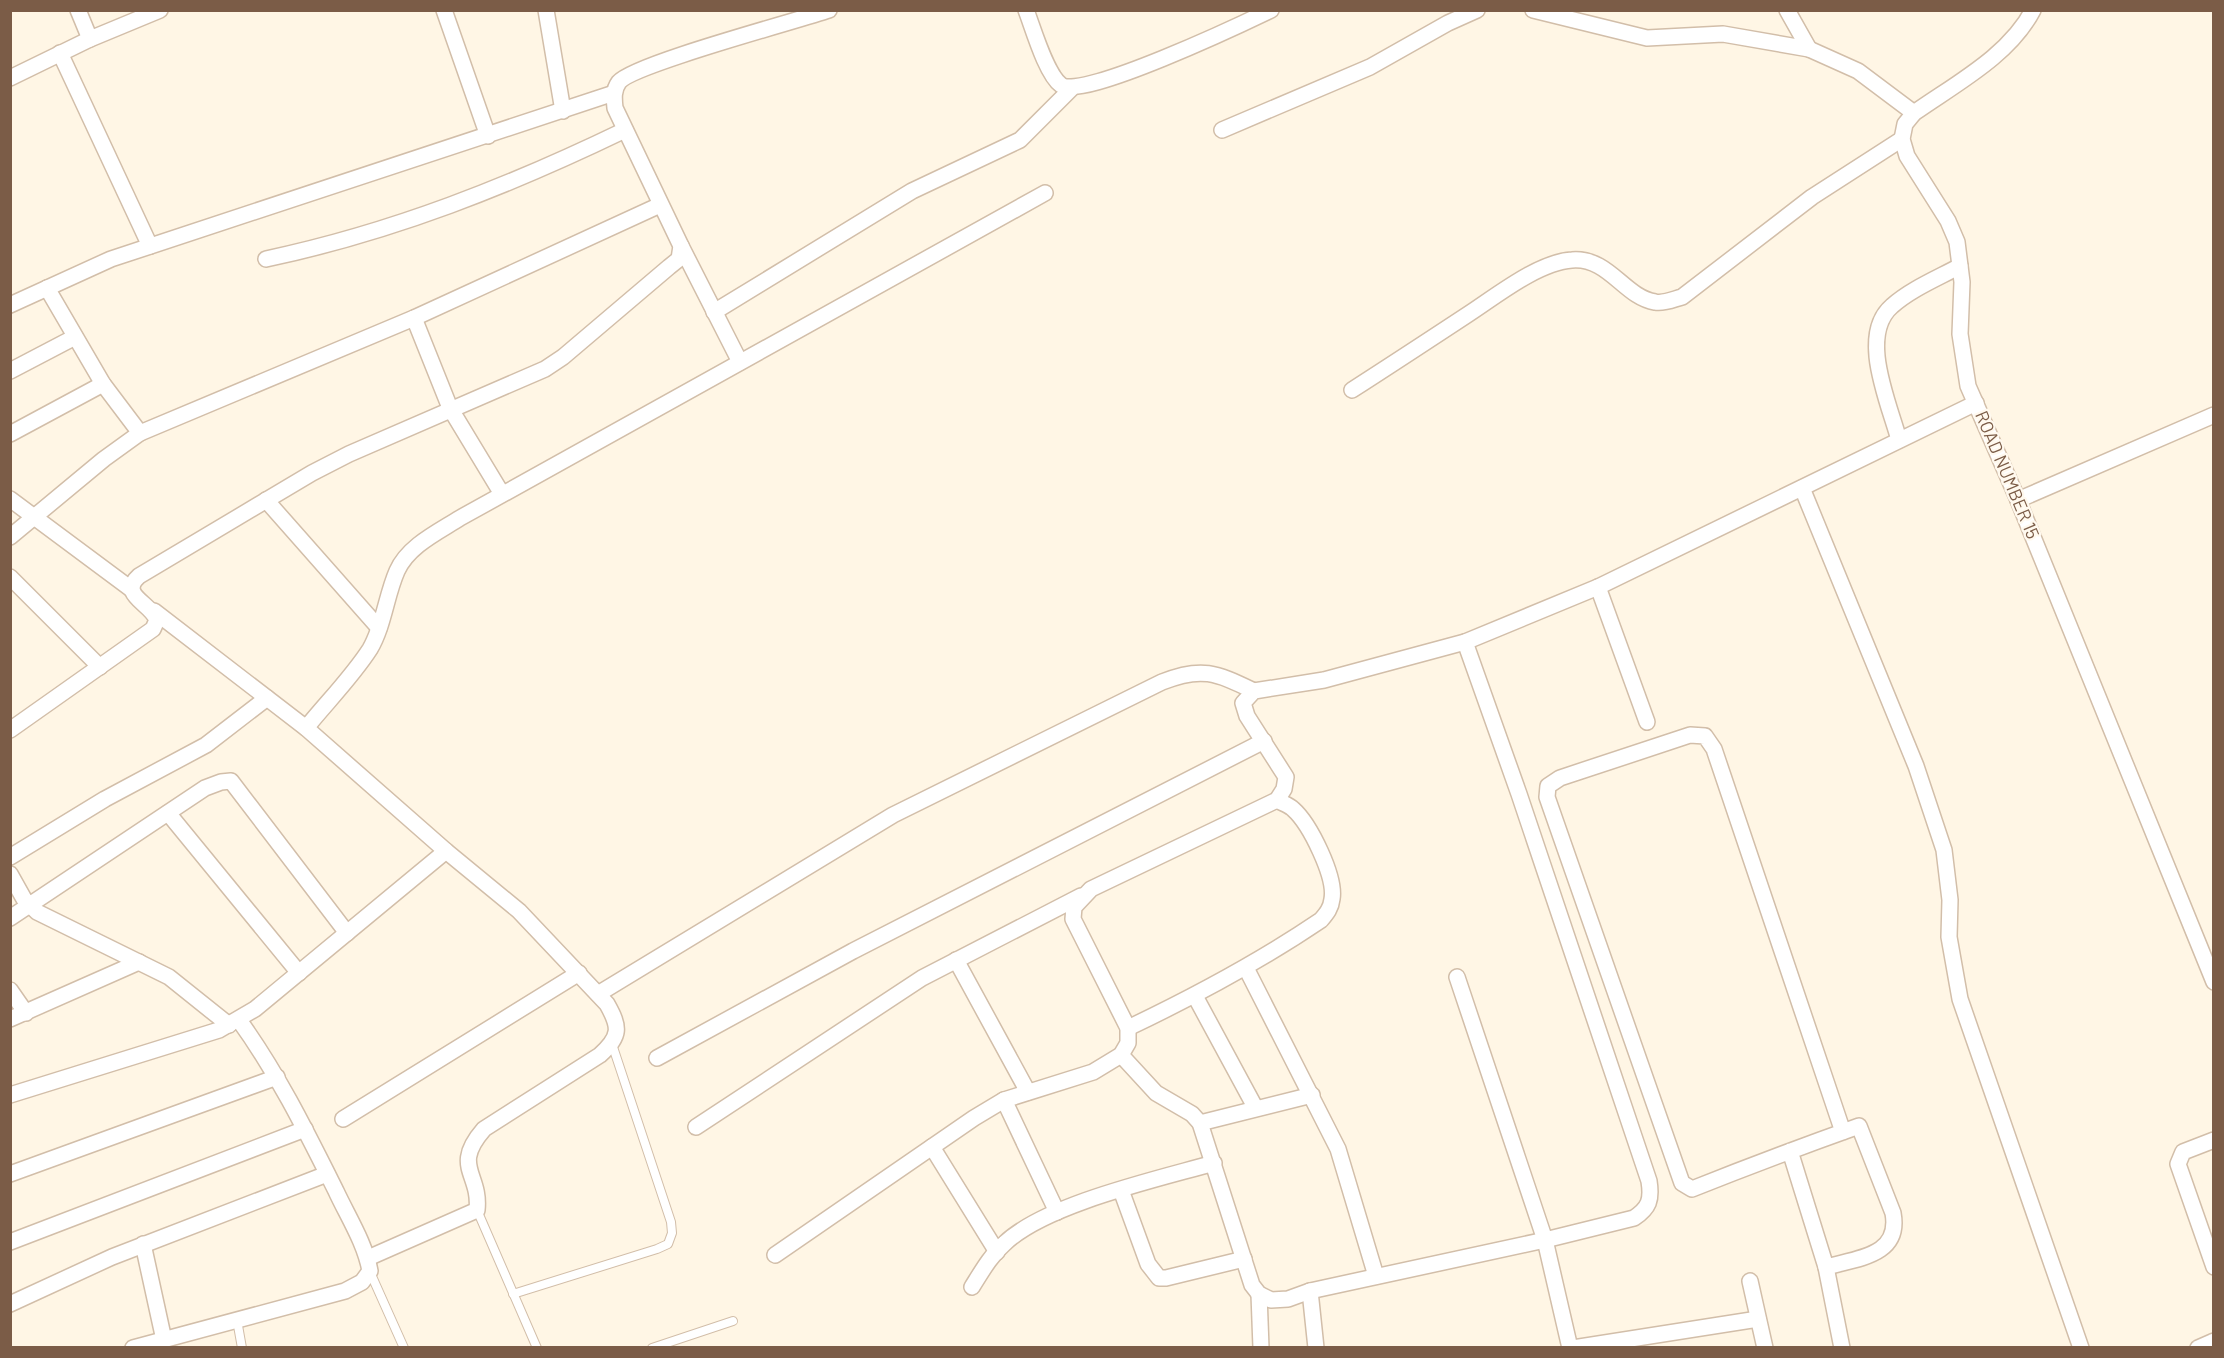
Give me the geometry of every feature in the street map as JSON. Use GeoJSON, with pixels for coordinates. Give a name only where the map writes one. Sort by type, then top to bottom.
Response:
{"type":"FeatureCollection","features":[{"type":"Feature","properties":{"kind":"street"},"geometry":{"type":"LineString","coordinates":[[78,10],[90,39]]}},
{"type":"Feature","properties":{"kind":"street"},"geometry":{"type":"LineString","coordinates":[[10,78],[90,39],[160,10]]}},
{"type":"Feature","properties":{"kind":"street"},"geometry":{"type":"LineString","coordinates":[[444,10],[488,136]]}},
{"type":"Feature","properties":{"kind":"street"},"geometry":{"type":"LineString","coordinates":[[546,10],[563,111]]}},
{"type":"Feature","properties":{"kind":"street"},"geometry":{"type":"LineString","coordinates":[[740,362],[660,205],[615,108],[614,93],[620,81],[652,65],[830,10]]}},
{"type":"Feature","properties":{"kind":"street"},"geometry":{"type":"LineString","coordinates":[[1026,10],[1052,73],[1061,85],[1071,89],[1102,83],[1271,10]]}},
{"type":"Feature","properties":{"kind":"street"},"geometry":{"type":"LineString","coordinates":[[1222,130],[1370,67],[1448,23],[1477,10]]}},
{"type":"Feature","properties":{"kind":"street"},"geometry":{"type":"LineString","coordinates":[[1533,10],[1647,38],[1723,34],[1809,49],[1858,71],[1914,113]]}},
{"type":"Feature","properties":{"kind":"street"},"geometry":{"type":"LineString","coordinates":[[1787,10],[1809,49]]}},
{"type":"Feature","properties":{"kind":"street"},"geometry":{"type":"LineString","coordinates":[[1352,390],[1521,280],[1551,264],[1572,260],[1591,262],[1614,274],[1639,296],[1656,302],[1682,297],[1812,197],[1902,139],[1905,124],[1914,113],[2007,46],[2026,24],[2033,10]]}},
{"type":"Feature","properties":{"kind":"street"},"geometry":{"type":"LineString","coordinates":[[60,53],[150,246]]}},
{"type":"Feature","properties":{"kind":"street"},"geometry":{"type":"LineString","coordinates":[[714,312],[912,191],[1020,140],[1071,89]]}},
{"type":"Feature","properties":{"kind":"street"},"geometry":{"type":"LineString","coordinates":[[10,305],[150,246],[614,93]]}},
{"type":"Feature","properties":{"kind":"street"},"geometry":{"type":"LineString","coordinates":[[266,259],[353,239],[444,208],[520,180],[625,130]]}},
{"type":"Feature","properties":{"kind":"street","name":"ROAD NUMBER 15"},"geometry":{"type":"LineString","coordinates":[[1902,139],[1907,156],[1948,221],[1957,243],[1960,266],[1960,334],[1968,386],[2018,500],[2214,982]]}},
{"type":"Feature","properties":{"kind":"street"},"geometry":{"type":"LineString","coordinates":[[306,728],[370,649],[380,628],[398,570],[406,556],[426,539],[502,494],[1045,193]]}},
{"type":"Feature","properties":{"kind":"street"},"geometry":{"type":"LineString","coordinates":[[10,537],[32,517],[140,433],[414,318],[660,205]]}},
{"type":"Feature","properties":{"kind":"street"},"geometry":{"type":"LineString","coordinates":[[131,589],[133,582],[139,576],[266,500],[349,454],[450,408],[525,379],[563,357],[679,259],[681,246]]}},
{"type":"Feature","properties":{"kind":"street"},"geometry":{"type":"LineString","coordinates":[[1899,440],[1877,355],[1878,326],[1894,304],[1960,266]]}},
{"type":"Feature","properties":{"kind":"street"},"geometry":{"type":"LineString","coordinates":[[47,288],[103,384],[140,433]]}},
{"type":"Feature","properties":{"kind":"street"},"geometry":{"type":"LineString","coordinates":[[414,318],[450,408],[502,494]]}},
{"type":"Feature","properties":{"kind":"street"},"geometry":{"type":"LineString","coordinates":[[10,371],[75,337]]}},
{"type":"Feature","properties":{"kind":"street"},"geometry":{"type":"LineString","coordinates":[[10,434],[103,384]]}},
{"type":"Feature","properties":{"kind":"street"},"geometry":{"type":"LineString","coordinates":[[598,994],[893,816],[1162,682],[1184,673],[1199,672],[1227,678],[1254,691],[1324,680],[1465,642],[1598,586],[1976,403]]}},
{"type":"Feature","properties":{"kind":"street"},"geometry":{"type":"LineString","coordinates":[[2018,500],[2214,415]]}},
{"type":"Feature","properties":{"kind":"street"},"geometry":{"type":"LineString","coordinates":[[1802,488],[1916,766],[1940,840],[1950,900],[1949,937],[1960,999],[2081,1347]]}},
{"type":"Feature","properties":{"kind":"street"},"geometry":{"type":"LineString","coordinates":[[10,499],[131,589],[134,597],[306,728],[446,851],[519,911],[598,994],[615,1018],[617,1031],[612,1044],[600,1055],[484,1129],[471,1143],[467,1157],[478,1199],[477,1210],[369,1264],[362,1282],[345,1291],[237,1320],[165,1344],[133,1347]]}},
{"type":"Feature","properties":{"kind":"street"},"geometry":{"type":"LineString","coordinates":[[266,500],[380,628]]}},
{"type":"Feature","properties":{"kind":"street"},"geometry":{"type":"LineString","coordinates":[[10,576],[100,667]]}},
{"type":"Feature","properties":{"kind":"street"},"geometry":{"type":"LineString","coordinates":[[1598,586],[1647,722]]}},
{"type":"Feature","properties":{"kind":"street"},"geometry":{"type":"LineString","coordinates":[[10,730],[153,629],[157,620],[154,611]]}},
{"type":"Feature","properties":{"kind":"street"},"geometry":{"type":"LineString","coordinates":[[1122,1055],[1156,1093],[1192,1114],[1200,1123],[1252,1285],[1259,1294],[1271,1300],[1288,1299],[1310,1291],[1545,1240],[1634,1218],[1646,1210],[1651,1196],[1645,1170],[1519,794],[1465,642]]}},
{"type":"Feature","properties":{"kind":"street"},"geometry":{"type":"LineString","coordinates":[[696,1127],[922,978],[1081,896],[1090,889],[1277,800],[1284,789],[1286,777],[1246,716],[1243,703],[1254,691]]}},
{"type":"Feature","properties":{"kind":"street"},"geometry":{"type":"LineString","coordinates":[[10,856],[105,798],[206,746],[267,698]]}},
{"type":"Feature","properties":{"kind":"street"},"geometry":{"type":"LineString","coordinates":[[1826,1267],[1875,1253],[1891,1242],[1896,1228],[1893,1213],[1859,1126],[1692,1189],[1682,1183],[1547,797],[1548,786],[1560,778],[1690,735],[1705,736],[1718,760],[1843,1132]]}},
{"type":"Feature","properties":{"kind":"street"},"geometry":{"type":"LineString","coordinates":[[657,1059],[853,951],[1264,741]]}},
{"type":"Feature","properties":{"kind":"street"},"geometry":{"type":"LineString","coordinates":[[10,918],[205,788],[231,781],[347,933]]}},
{"type":"Feature","properties":{"kind":"street"},"geometry":{"type":"LineString","coordinates":[[1128,1028],[1195,996],[1246,968],[1321,920],[1329,911],[1333,897],[1328,876],[1311,832],[1292,808],[1277,800]]}},
{"type":"Feature","properties":{"kind":"street"},"geometry":{"type":"LineString","coordinates":[[168,813],[299,973]]}},
{"type":"Feature","properties":{"kind":"street"},"geometry":{"type":"LineString","coordinates":[[10,1095],[234,1022],[299,973],[446,851]]}},
{"type":"Feature","properties":{"kind":"street"},"geometry":{"type":"LineString","coordinates":[[10,874],[24,899],[31,906],[60,925],[139,962],[185,988],[234,1022],[278,1077],[369,1264]]}},
{"type":"Feature","properties":{"kind":"street"},"geometry":{"type":"LineString","coordinates":[[775,1255],[1004,1100],[1093,1072],[1122,1055],[1128,1043],[1128,1028],[1073,919],[1074,907],[1081,896]]}},
{"type":"Feature","properties":{"kind":"street"},"geometry":{"type":"LineString","coordinates":[[956,960],[1028,1092]]}},
{"type":"Feature","properties":{"kind":"street"},"geometry":{"type":"LineString","coordinates":[[10,1019],[139,962]]}},
{"type":"Feature","properties":{"kind":"street"},"geometry":{"type":"LineString","coordinates":[[1246,968],[1338,1149],[1376,1276]]}},
{"type":"Feature","properties":{"kind":"street"},"geometry":{"type":"LineString","coordinates":[[343,1119],[579,973]]}},
{"type":"Feature","properties":{"kind":"street"},"geometry":{"type":"LineString","coordinates":[[1458,977],[1545,1240],[1571,1347],[1758,1319]]}},
{"type":"Feature","properties":{"kind":"street"},"geometry":{"type":"LineString","coordinates":[[10,990],[26,1013]]}},
{"type":"Feature","properties":{"kind":"street"},"geometry":{"type":"LineString","coordinates":[[1195,996],[1255,1107]]}},
{"type":"Feature","properties":{"kind":"street"},"geometry":{"type":"LineString","coordinates":[[10,1174],[278,1077]]}},
{"type":"Feature","properties":{"kind":"street"},"geometry":{"type":"LineString","coordinates":[[1200,1123],[1255,1107],[1312,1095]]}},
{"type":"Feature","properties":{"kind":"street"},"geometry":{"type":"LineString","coordinates":[[1004,1100],[1057,1212]]}},
{"type":"Feature","properties":{"kind":"street"},"geometry":{"type":"LineString","coordinates":[[10,1242],[305,1129]]}},
{"type":"Feature","properties":{"kind":"street"},"geometry":{"type":"LineString","coordinates":[[2214,1140],[2183,1152],[2178,1164],[2214,1267]]}},
{"type":"Feature","properties":{"kind":"street"},"geometry":{"type":"LineString","coordinates":[[932,1147],[997,1252]]}},
{"type":"Feature","properties":{"kind":"street"},"geometry":{"type":"LineString","coordinates":[[1790,1151],[1826,1267],[1842,1347]]}},
{"type":"Feature","properties":{"kind":"street"},"geometry":{"type":"LineString","coordinates":[[972,1287],[1006,1242],[1057,1212],[1121,1190],[1214,1164]]}},
{"type":"Feature","properties":{"kind":"street"},"geometry":{"type":"LineString","coordinates":[[10,1304],[144,1244],[327,1174]]}},
{"type":"Feature","properties":{"kind":"street"},"geometry":{"type":"LineString","coordinates":[[1121,1190],[1148,1264],[1159,1278],[1244,1259]]}},
{"type":"Feature","properties":{"kind":"street"},"geometry":{"type":"LineString","coordinates":[[144,1244],[165,1344]]}},
{"type":"Feature","properties":{"kind":"street"},"geometry":{"type":"LineString","coordinates":[[1750,1281],[1765,1347]]}},
{"type":"Feature","properties":{"kind":"street"},"geometry":{"type":"LineString","coordinates":[[1310,1291],[1316,1347]]}},
{"type":"Feature","properties":{"kind":"street"},"geometry":{"type":"LineString","coordinates":[[1259,1294],[1262,1347]]}},
{"type":"Feature","properties":{"kind":"street"},"geometry":{"type":"LineString","coordinates":[[2198,1347],[2214,1341]]}},
{"type":"Feature","properties":{"kind":"lane"},"geometry":{"type":"LineString","coordinates":[[513,1294],[668,1244],[672,1233],[671,1222],[612,1044]]}},
{"type":"Feature","properties":{"kind":"lane"},"geometry":{"type":"LineString","coordinates":[[477,1210],[537,1347]]}},
{"type":"Feature","properties":{"kind":"lane"},"geometry":{"type":"LineString","coordinates":[[369,1264],[404,1347]]}},
{"type":"Feature","properties":{"kind":"lane"},"geometry":{"type":"LineString","coordinates":[[237,1320],[242,1347]]}},
{"type":"Feature","properties":{"kind":"lane"},"geometry":{"type":"LineString","coordinates":[[652,1347],[733,1321]]}}]}
